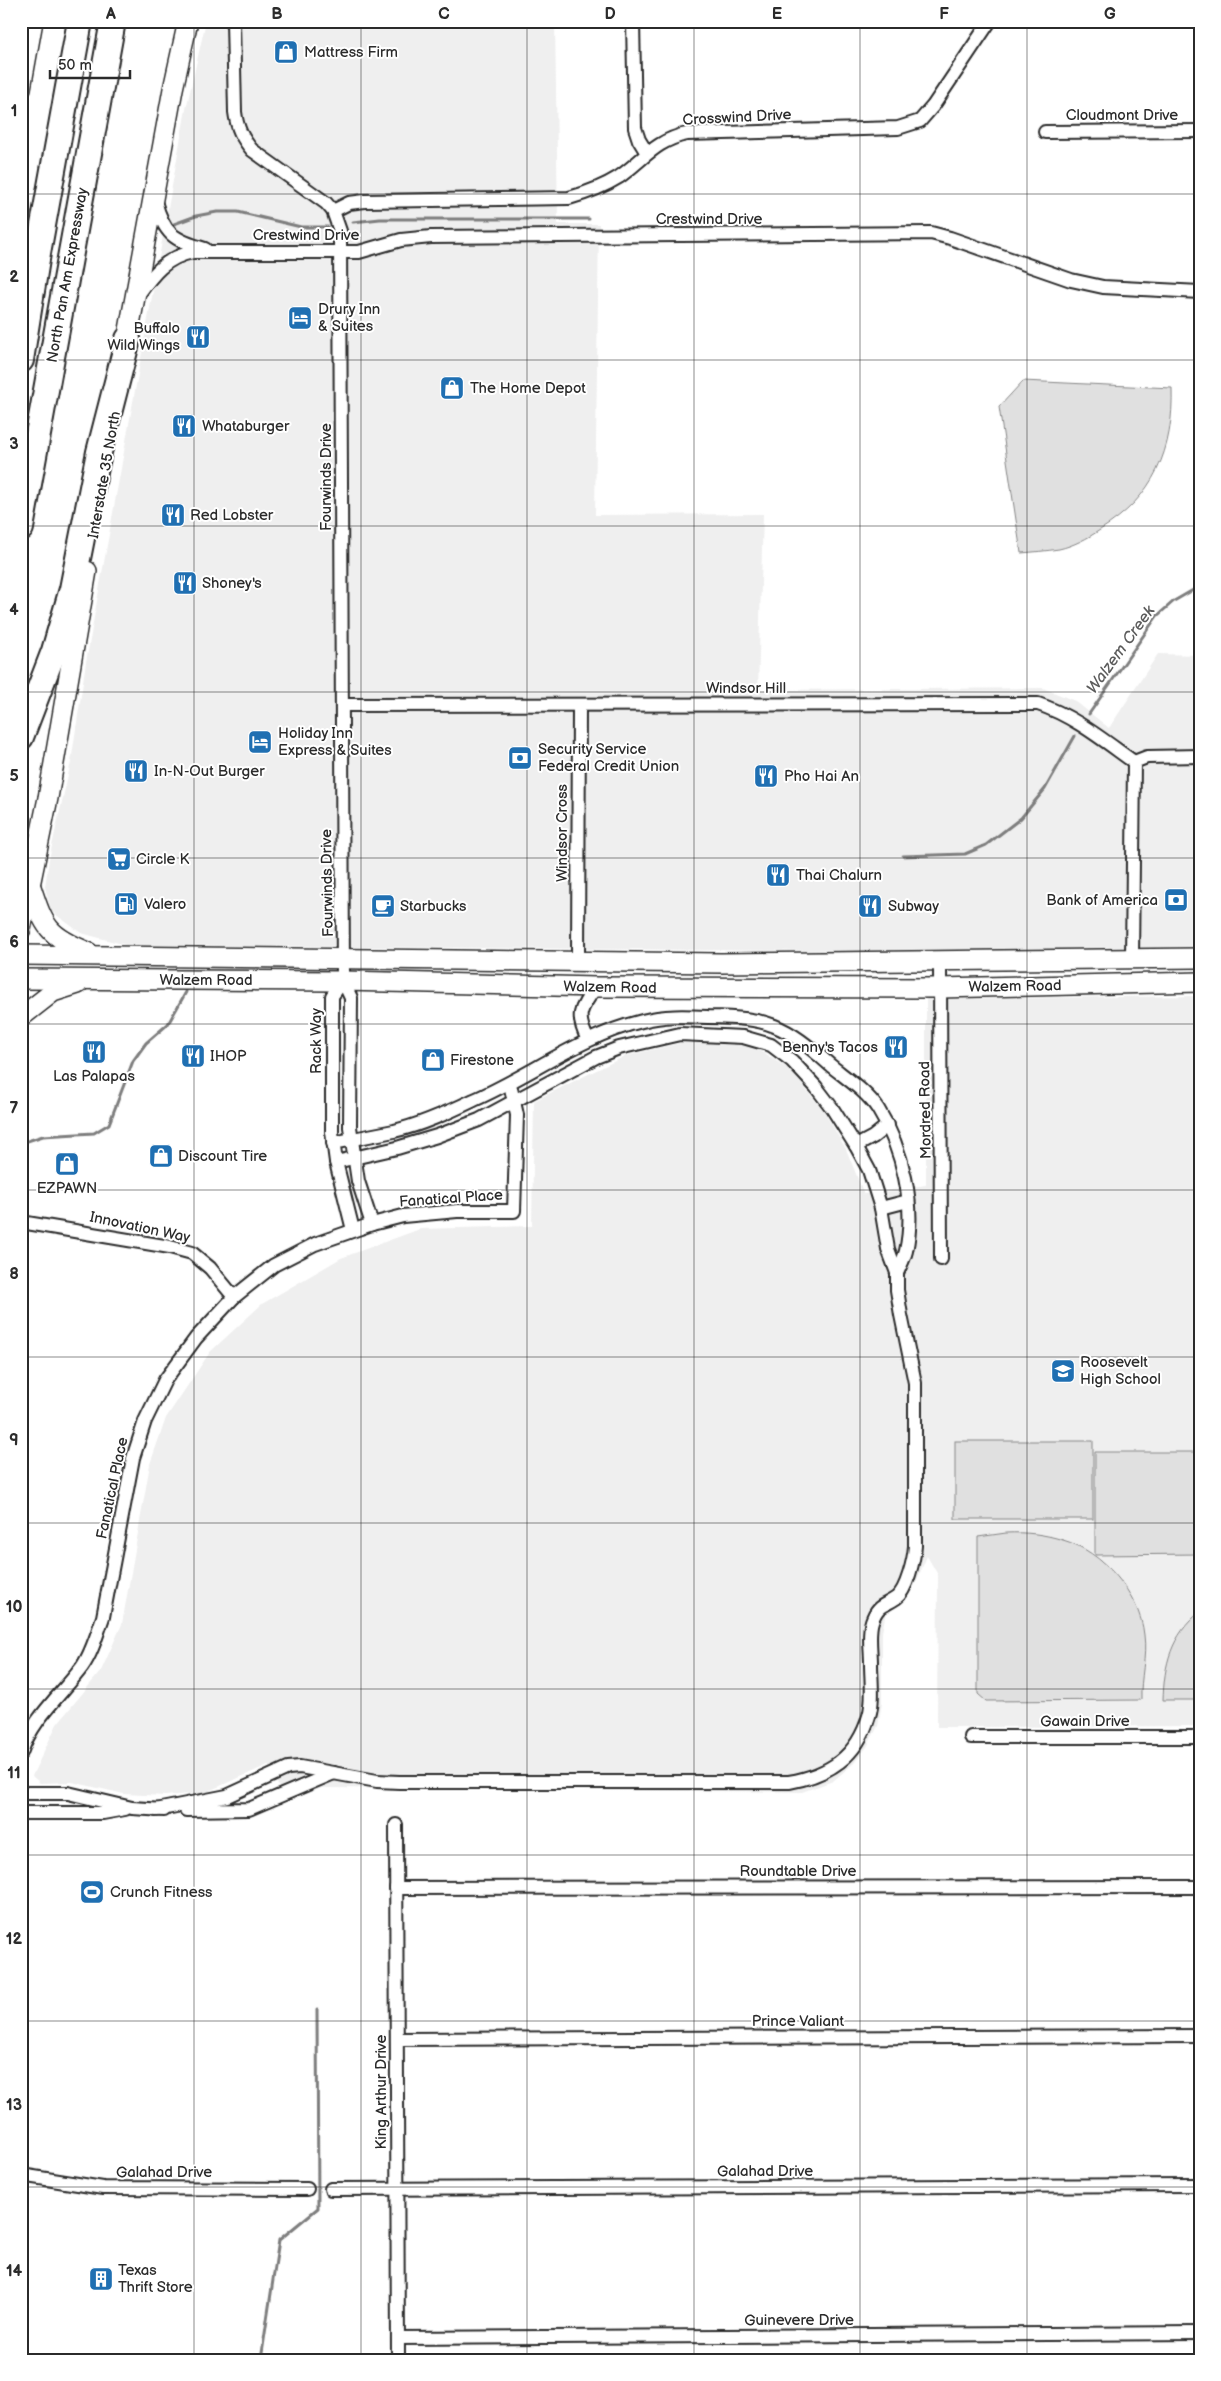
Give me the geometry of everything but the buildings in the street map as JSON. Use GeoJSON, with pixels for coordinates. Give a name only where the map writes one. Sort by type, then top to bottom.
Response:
{"type":"FeatureCollection","features":[{"type":"Feature","properties":{"kind":"highway","name":"North Pan Am Expressway"},"geometry":{"type":"LineString","coordinates":[[21,360],[38,252],[80,21]]}},
{"type":"Feature","properties":{"kind":"highway","name":"North Pan Am Expressway"},"geometry":{"type":"LineString","coordinates":[[21,528],[113,21]]}},
{"type":"Feature","properties":{"kind":"highway"},"geometry":{"type":"LineString","coordinates":[[21,312],[38,252]]}},
{"type":"Feature","properties":{"kind":"highway"},"geometry":{"type":"LineString","coordinates":[[21,738],[54,651],[72,589],[99,452],[128,339]]}},
{"type":"Feature","properties":{"kind":"main road","name":"Interstate 35 North"},"geometry":{"type":"LineString","coordinates":[[21,929],[48,798],[134,299],[173,89],[188,21]]}},
{"type":"Feature","properties":{"kind":"main road"},"geometry":{"type":"LineString","coordinates":[[21,88],[29,25]]}},
{"type":"Feature","properties":{"kind":"main road"},"geometry":{"type":"LineString","coordinates":[[21,907],[31,886]]}},
{"type":"Feature","properties":{"kind":"main road"},"geometry":{"type":"LineString","coordinates":[[31,886],[41,917],[49,930],[67,944],[96,956]]}},
{"type":"Feature","properties":{"kind":"main road","name":"Walzem Road"},"geometry":{"type":"LineString","coordinates":[[21,955],[578,962],[1200,958]]}},
{"type":"Feature","properties":{"kind":"main road"},"geometry":{"type":"LineString","coordinates":[[1043,985],[1119,972],[1127,967],[1132,959]]}},
{"type":"Feature","properties":{"kind":"main road"},"geometry":{"type":"LineString","coordinates":[[490,985],[569,975],[577,972],[578,962]]}},
{"type":"Feature","properties":{"kind":"main road","name":"Walzem Road"},"geometry":{"type":"LineString","coordinates":[[21,979],[344,981],[596,987],[940,988],[1200,982]]}},
{"type":"Feature","properties":{"kind":"main road"},"geometry":{"type":"LineString","coordinates":[[21,1016],[53,992],[99,979]]}},
{"type":"Feature","properties":{"kind":"street","name":"Fourwinds Drive"},"geometry":{"type":"LineString","coordinates":[[233,21],[235,112],[237,126],[243,140],[252,150],[317,195],[333,211],[340,231],[344,981]]}},
{"type":"Feature","properties":{"kind":"street"},"geometry":{"type":"LineString","coordinates":[[633,21],[635,128],[639,140],[647,152]]}},
{"type":"Feature","properties":{"kind":"street","name":"Crosswind Drive"},"geometry":{"type":"LineString","coordinates":[[333,211],[349,203],[365,201],[569,198],[593,192],[613,180],[647,152],[672,137],[687,134],[898,128],[920,121],[933,106],[990,21]]}},
{"type":"Feature","properties":{"kind":"street","name":"Cloudmont Drive"},"geometry":{"type":"LineString","coordinates":[[1045,132],[1200,131]]}},
{"type":"Feature","properties":{"kind":"street","name":"Crestwind Drive"},"geometry":{"type":"LineString","coordinates":[[153,196],[160,220],[172,236],[179,241],[212,251]]}},
{"type":"Feature","properties":{"kind":"street","name":"Crestwind Drive"},"geometry":{"type":"LineString","coordinates":[[134,299],[162,266],[173,258],[193,252],[341,252],[372,250],[401,240],[431,237],[931,233],[1071,280],[1103,288],[1200,292]]}},
{"type":"Feature","properties":{"kind":"street","name":"Windsor Hill"},"geometry":{"type":"LineString","coordinates":[[342,705],[1038,704],[1059,711],[1072,718],[1134,762]]}},
{"type":"Feature","properties":{"kind":"street","name":"Windsor Cross"},"geometry":{"type":"LineString","coordinates":[[578,962],[579,705]]}},
{"type":"Feature","properties":{"kind":"street"},"geometry":{"type":"LineString","coordinates":[[1132,959],[1134,762],[1147,757],[1200,756]]}},
{"type":"Feature","properties":{"kind":"street","name":"Mordred Road"},"geometry":{"type":"LineString","coordinates":[[940,961],[941,1259]]}},
{"type":"Feature","properties":{"kind":"street"},"geometry":{"type":"LineString","coordinates":[[344,981],[351,998],[351,1139],[353,1158],[372,1224]]}},
{"type":"Feature","properties":{"kind":"street","name":"Rack Way"},"geometry":{"type":"LineString","coordinates":[[344,981],[332,996],[333,1143],[353,1230]]}},
{"type":"Feature","properties":{"kind":"street"},"geometry":{"type":"LineString","coordinates":[[588,1040],[581,1026],[579,1016],[596,987]]}},
{"type":"Feature","properties":{"kind":"street"},"geometry":{"type":"LineString","coordinates":[[333,1143],[396,1130],[419,1123],[510,1084],[588,1040],[644,1020],[680,1016],[742,1017],[767,1022],[792,1033],[808,1046],[874,1103],[888,1125],[897,1149],[908,1201],[909,1222],[906,1252],[897,1273]]}},
{"type":"Feature","properties":{"kind":"street"},"geometry":{"type":"LineString","coordinates":[[156,1810],[227,1796],[278,1771],[300,1767],[377,1781],[399,1782],[788,1782],[807,1778],[830,1770],[847,1756],[860,1739],[869,1715],[871,1623],[878,1607],[896,1598],[901,1592],[913,1563],[915,1546],[915,1383],[900,1315],[897,1273],[888,1249],[881,1208],[869,1170],[856,1146],[816,1088],[792,1061],[771,1045],[743,1037],[680,1034],[619,1048],[596,1057],[515,1102],[438,1136],[397,1148],[336,1162]]}},
{"type":"Feature","properties":{"kind":"street"},"geometry":{"type":"LineString","coordinates":[[510,1084],[515,1102]]}},
{"type":"Feature","properties":{"kind":"street","name":"Fanatical Place"},"geometry":{"type":"LineString","coordinates":[[21,1753],[39,1720],[83,1666],[95,1641],[103,1617],[133,1458],[145,1420],[165,1380],[196,1338],[234,1297],[274,1265],[315,1244],[353,1230],[403,1216],[457,1211],[514,1210],[517,1116],[515,1102]]}},
{"type":"Feature","properties":{"kind":"street"},"geometry":{"type":"LineString","coordinates":[[856,1146],[873,1138],[888,1125]]}},
{"type":"Feature","properties":{"kind":"street"},"geometry":{"type":"LineString","coordinates":[[881,1208],[908,1201]]}},
{"type":"Feature","properties":{"kind":"street","name":"Innovation Way"},"geometry":{"type":"LineString","coordinates":[[21,1222],[170,1247],[192,1253],[210,1268],[234,1297]]}},
{"type":"Feature","properties":{"kind":"street","name":"Gawain Drive"},"geometry":{"type":"LineString","coordinates":[[971,1737],[1200,1737]]}},
{"type":"Feature","properties":{"kind":"street"},"geometry":{"type":"LineString","coordinates":[[278,1771],[287,1792]]}},
{"type":"Feature","properties":{"kind":"street"},"geometry":{"type":"LineString","coordinates":[[21,1793],[68,1793],[132,1808],[156,1810],[250,1809],[334,1773]]}},
{"type":"Feature","properties":{"kind":"street"},"geometry":{"type":"LineString","coordinates":[[21,1813],[103,1813],[132,1808]]}},
{"type":"Feature","properties":{"kind":"street","name":"King Arthur Drive"},"geometry":{"type":"LineString","coordinates":[[396,1825],[398,2360]]}},
{"type":"Feature","properties":{"kind":"street","name":"Roundtable Drive"},"geometry":{"type":"LineString","coordinates":[[396,1888],[1200,1887]]}},
{"type":"Feature","properties":{"kind":"street","name":"Prince Valiant"},"geometry":{"type":"LineString","coordinates":[[397,2039],[1200,2036]]}},
{"type":"Feature","properties":{"kind":"street","name":"Galahad Drive"},"geometry":{"type":"LineString","coordinates":[[21,2175],[104,2188],[307,2188]]}},
{"type":"Feature","properties":{"kind":"street","name":"Galahad Drive"},"geometry":{"type":"LineString","coordinates":[[331,2189],[1200,2185]]}},
{"type":"Feature","properties":{"kind":"street","name":"Guinevere Drive"},"geometry":{"type":"LineString","coordinates":[[398,2338],[1200,2333]]}},
{"type":"Feature","properties":{"kind":"shaded area"},"geometry":{"type":"Polygon","coordinates":[[[206,21],[555,21],[558,224],[599,224],[595,515],[763,514],[758,690],[1043,688],[1075,701],[1109,728],[1158,654],[1200,655],[1200,947],[940,952],[126,945],[81,933],[51,911],[45,887],[49,859],[71,762],[86,662],[186,109],[206,21]]]}},
{"type":"Feature","properties":{"kind":"shaded area"},"geometry":{"type":"Polygon","coordinates":[[[1023,381],[1172,388],[1172,411],[1169,432],[1157,470],[1147,487],[1134,503],[1119,517],[1075,544],[1059,549],[1021,553],[999,407],[1023,381]]]}},
{"type":"Feature","properties":{"kind":"shaded area"},"geometry":{"type":"Polygon","coordinates":[[[1200,996],[1200,1726],[937,1727],[938,1575],[927,1556],[915,1585],[886,1612],[882,1632],[882,1703],[878,1726],[867,1747],[854,1763],[833,1781],[802,1792],[322,1788],[286,1801],[268,1765],[204,1793],[165,1796],[124,1794],[72,1782],[40,1783],[32,1776],[57,1724],[101,1671],[122,1624],[150,1464],[166,1418],[210,1352],[262,1304],[341,1258],[420,1229],[532,1226],[534,1101],[625,1056],[685,1042],[752,1046],[789,1069],[823,1110],[846,1149],[864,1194],[926,1185],[926,999],[1200,996]]]}},
{"type":"Feature","properties":{"kind":"shaded area"},"geometry":{"type":"Polygon","coordinates":[[[955,1441],[1093,1441],[1093,1519],[955,1519],[955,1441]]]}},
{"type":"Feature","properties":{"kind":"shaded area"},"geometry":{"type":"Polygon","coordinates":[[[1095,1452],[1200,1452],[1200,1554],[1095,1555],[1095,1452]]]}},
{"type":"Feature","properties":{"kind":"shaded area"},"geometry":{"type":"Polygon","coordinates":[[[1006,1533],[1028,1533],[1063,1540],[1092,1554],[1117,1576],[1135,1604],[1144,1635],[1141,1700],[986,1701],[978,1694],[978,1537],[1006,1533]]]}},
{"type":"Feature","properties":{"kind":"shaded area"},"geometry":{"type":"Polygon","coordinates":[[[1200,1612],[1200,1700],[1163,1700],[1165,1675],[1171,1652],[1182,1631],[1200,1612]]]}},
{"type":"Feature","properties":{"kind":"waterway"},"geometry":{"type":"LineString","coordinates":[[174,224],[196,216],[217,212],[238,212],[301,227],[328,227]]}},
{"type":"Feature","properties":{"kind":"waterway"},"geometry":{"type":"LineString","coordinates":[[353,222],[380,219],[589,219]]}},
{"type":"Feature","properties":{"kind":"waterway","name":"Walzem Creek"},"geometry":{"type":"LineString","coordinates":[[1089,714],[1157,616],[1174,601],[1200,586]]}},
{"type":"Feature","properties":{"kind":"waterway","name":"Walzem Creek"},"geometry":{"type":"LineString","coordinates":[[903,856],[965,854],[986,845],[1021,818],[1045,789],[1075,736]]}},
{"type":"Feature","properties":{"kind":"waterway","name":"Walzem Creek"},"geometry":{"type":"LineString","coordinates":[[21,1143],[43,1136],[94,1133],[109,1124],[133,1061],[146,1043],[168,1024],[186,992]]}},
{"type":"Feature","properties":{"kind":"waterway"},"geometry":{"type":"LineString","coordinates":[[261,2360],[279,2240],[318,2208],[317,2009]]}},
{"type":"Feature","properties":{"kind":"place","name":"Mattress Firm"},"geometry":{"type":"Point","coordinates":[286,52]}},
{"type":"Feature","properties":{"kind":"place","name":"Drury Inn & Suites"},"geometry":{"type":"Point","coordinates":[300,318]}},
{"type":"Feature","properties":{"kind":"place","name":"Buffalo Wild Wings"},"geometry":{"type":"Point","coordinates":[198,337]}},
{"type":"Feature","properties":{"kind":"place","name":"The Home Depot"},"geometry":{"type":"Point","coordinates":[452,388]}},
{"type":"Feature","properties":{"kind":"place","name":"Whataburger"},"geometry":{"type":"Point","coordinates":[184,426]}},
{"type":"Feature","properties":{"kind":"place","name":"Red Lobster"},"geometry":{"type":"Point","coordinates":[173,515]}},
{"type":"Feature","properties":{"kind":"place","name":"Shoney's"},"geometry":{"type":"Point","coordinates":[185,583]}},
{"type":"Feature","properties":{"kind":"place","name":"Holiday Inn Express & Suites"},"geometry":{"type":"Point","coordinates":[260,742]}},
{"type":"Feature","properties":{"kind":"place","name":"Security Service Federal Credit Union"},"geometry":{"type":"Point","coordinates":[520,758]}},
{"type":"Feature","properties":{"kind":"place","name":"In-N-Out Burger"},"geometry":{"type":"Point","coordinates":[136,771]}},
{"type":"Feature","properties":{"kind":"place","name":"Pho Hai An"},"geometry":{"type":"Point","coordinates":[766,776]}},
{"type":"Feature","properties":{"kind":"place","name":"Circle K"},"geometry":{"type":"Point","coordinates":[119,859]}},
{"type":"Feature","properties":{"kind":"place","name":"Thai Chalurn"},"geometry":{"type":"Point","coordinates":[778,875]}},
{"type":"Feature","properties":{"kind":"place","name":"Bank of America"},"geometry":{"type":"Point","coordinates":[1176,900]}},
{"type":"Feature","properties":{"kind":"place","name":"Valero"},"geometry":{"type":"Point","coordinates":[126,904]}},
{"type":"Feature","properties":{"kind":"place","name":"Starbucks"},"geometry":{"type":"Point","coordinates":[383,906]}},
{"type":"Feature","properties":{"kind":"place","name":"Subway"},"geometry":{"type":"Point","coordinates":[870,906]}},
{"type":"Feature","properties":{"kind":"place","name":"Benny's Tacos"},"geometry":{"type":"Point","coordinates":[896,1047]}},
{"type":"Feature","properties":{"kind":"place","name":"Las Palapas"},"geometry":{"type":"Point","coordinates":[94,1052]}},
{"type":"Feature","properties":{"kind":"place","name":"IHOP"},"geometry":{"type":"Point","coordinates":[193,1056]}},
{"type":"Feature","properties":{"kind":"place","name":"Firestone"},"geometry":{"type":"Point","coordinates":[433,1060]}},
{"type":"Feature","properties":{"kind":"place","name":"Discount Tire"},"geometry":{"type":"Point","coordinates":[161,1156]}},
{"type":"Feature","properties":{"kind":"place","name":"EZPAWN"},"geometry":{"type":"Point","coordinates":[67,1164]}},
{"type":"Feature","properties":{"kind":"place","name":"Roosevelt High School"},"geometry":{"type":"Point","coordinates":[1063,1371]}},
{"type":"Feature","properties":{"kind":"place","name":"Crunch Fitness"},"geometry":{"type":"Point","coordinates":[92,1892]}},
{"type":"Feature","properties":{"kind":"place","name":"Texas Thrift Store"},"geometry":{"type":"Point","coordinates":[101,2279]}}]}
